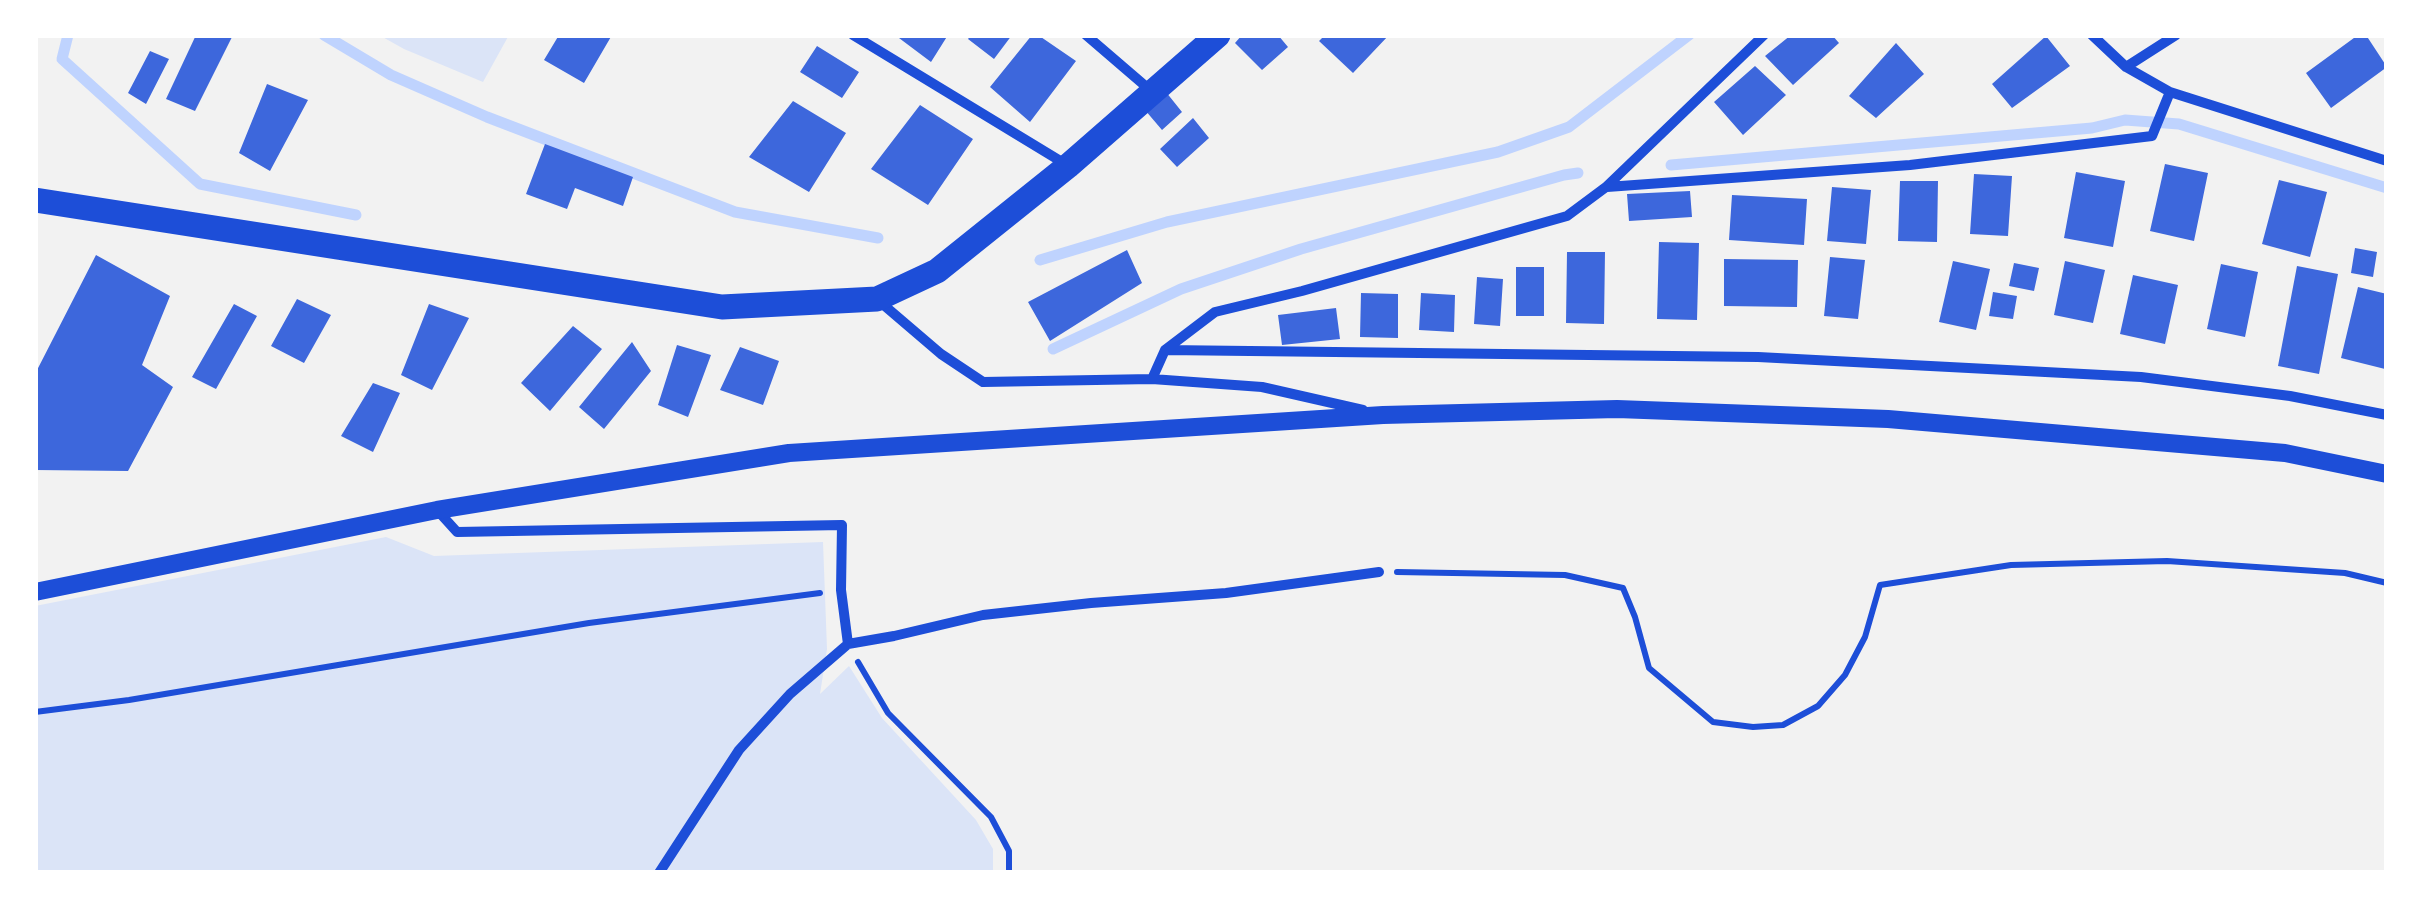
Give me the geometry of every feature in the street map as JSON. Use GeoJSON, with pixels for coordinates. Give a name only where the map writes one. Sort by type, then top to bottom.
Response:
{"type":"FeatureCollection","features":[{"type":"Feature","properties":{"kind":"main road"},"geometry":{"type":"LineString","coordinates":[[35,200],[722,307],[876,299],[938,271],[1068,166],[1218,35]]}},
{"type":"Feature","properties":{"kind":"street"},"geometry":{"type":"LineString","coordinates":[[852,35],[1068,166]]}},
{"type":"Feature","properties":{"kind":"street"},"geometry":{"type":"LineString","coordinates":[[1086,35],[1152,92]]}},
{"type":"Feature","properties":{"kind":"street"},"geometry":{"type":"LineString","coordinates":[[1152,379],[1166,350],[1215,312],[1567,216],[1606,187],[1764,35]]}},
{"type":"Feature","properties":{"kind":"street"},"geometry":{"type":"LineString","coordinates":[[2092,35],[2126,68],[2170,92],[2387,160]]}},
{"type":"Feature","properties":{"kind":"street"},"geometry":{"type":"LineString","coordinates":[[2126,68],[2176,35]]}},
{"type":"Feature","properties":{"kind":"street"},"geometry":{"type":"LineString","coordinates":[[1606,187],[1910,165],[2152,136],[2170,92]]}},
{"type":"Feature","properties":{"kind":"street"},"geometry":{"type":"LineString","coordinates":[[876,299],[942,354],[984,382],[1152,379],[1262,387],[1383,415]]}},
{"type":"Feature","properties":{"kind":"street"},"geometry":{"type":"LineString","coordinates":[[1166,350],[1758,357],[2141,377],[2290,396],[2387,415]]}},
{"type":"Feature","properties":{"kind":"street"},"geometry":{"type":"LineString","coordinates":[[35,592],[438,510],[789,453],[1383,415],[1618,409],[1888,419],[2286,453],[2387,474]]}},
{"type":"Feature","properties":{"kind":"street"},"geometry":{"type":"LineString","coordinates":[[438,510],[457,532],[842,525],[841,590],[848,644]]}},
{"type":"Feature","properties":{"kind":"street"},"geometry":{"type":"LineString","coordinates":[[658,873],[739,750],[790,694],[848,644],[983,616],[1226,593],[1378,572]]}},
{"type":"Feature","properties":{"kind":"path"},"geometry":{"type":"LineString","coordinates":[[1378,572],[1565,574],[1623,588],[1649,668],[1713,722],[1754,727],[1783,724],[1818,706],[1846,674],[1865,637],[1880,585],[2011,566],[2167,561],[2345,573],[2387,583]]}},
{"type":"Feature","properties":{"kind":"path"},"geometry":{"type":"LineString","coordinates":[[35,712],[130,700],[589,623],[841,590]]}},
{"type":"Feature","properties":{"kind":"path"},"geometry":{"type":"LineString","coordinates":[[848,644],[888,713],[992,817],[1009,851],[1009,873]]}},
{"type":"Feature","properties":{"kind":"shaded area"},"geometry":{"type":"Polygon","coordinates":[[[379,35],[509,35],[483,82],[379,35]]]}},
{"type":"Feature","properties":{"kind":"shaded area"},"geometry":{"type":"Polygon","coordinates":[[[386,537],[434,556],[823,542],[827,649],[820,694],[849,666],[882,718],[976,820],[993,849],[993,873],[35,873],[35,606],[386,537]]]}},
{"type":"Feature","properties":{"kind":"building"},"geometry":{"type":"Polygon","coordinates":[[[196,35],[233,35],[195,111],[166,99],[196,35]]]}},
{"type":"Feature","properties":{"kind":"building"},"geometry":{"type":"Polygon","coordinates":[[[559,35],[612,35],[584,83],[544,60],[559,35]]]}},
{"type":"Feature","properties":{"kind":"building"},"geometry":{"type":"Polygon","coordinates":[[[948,35],[931,62],[899,38],[948,35]]]}},
{"type":"Feature","properties":{"kind":"building"},"geometry":{"type":"Polygon","coordinates":[[[971,35],[1012,35],[994,59],[968,39],[971,35]]]}},
{"type":"Feature","properties":{"kind":"building"},"geometry":{"type":"Polygon","coordinates":[[[1032,35],[1038,35],[1076,61],[1030,122],[990,87],[1032,35]]]}},
{"type":"Feature","properties":{"kind":"building"},"geometry":{"type":"Polygon","coordinates":[[[1242,35],[1278,35],[1288,47],[1262,70],[1235,43],[1242,35]]]}},
{"type":"Feature","properties":{"kind":"building"},"geometry":{"type":"Polygon","coordinates":[[[1325,35],[1389,35],[1353,73],[1319,41],[1325,35]]]}},
{"type":"Feature","properties":{"kind":"building"},"geometry":{"type":"Polygon","coordinates":[[[1791,35],[1832,35],[1839,43],[1793,85],[1765,56],[1791,35]]]}},
{"type":"Feature","properties":{"kind":"building"},"geometry":{"type":"Polygon","coordinates":[[[2358,35],[2366,35],[2387,67],[2331,108],[2306,73],[2358,35]]]}},
{"type":"Feature","properties":{"kind":"building"},"geometry":{"type":"Polygon","coordinates":[[[2046,36],[2070,66],[2012,108],[1992,84],[2046,36]]]}},
{"type":"Feature","properties":{"kind":"building"},"geometry":{"type":"Polygon","coordinates":[[[1896,43],[1924,74],[1876,118],[1849,96],[1896,43]]]}},
{"type":"Feature","properties":{"kind":"building"},"geometry":{"type":"Polygon","coordinates":[[[817,46],[859,72],[842,98],[800,72],[817,46]]]}},
{"type":"Feature","properties":{"kind":"building"},"geometry":{"type":"Polygon","coordinates":[[[150,51],[169,59],[146,104],[128,93],[150,51]]]}},
{"type":"Feature","properties":{"kind":"building"},"geometry":{"type":"Polygon","coordinates":[[[1755,66],[1786,95],[1743,135],[1714,102],[1755,66]]]}},
{"type":"Feature","properties":{"kind":"building"},"geometry":{"type":"Polygon","coordinates":[[[267,84],[308,100],[270,171],[239,153],[267,84]]]}},
{"type":"Feature","properties":{"kind":"building"},"geometry":{"type":"Polygon","coordinates":[[[1166,92],[1182,112],[1162,130],[1145,110],[1166,92]]]}},
{"type":"Feature","properties":{"kind":"building"},"geometry":{"type":"Polygon","coordinates":[[[793,101],[846,133],[809,192],[749,157],[793,101]]]}},
{"type":"Feature","properties":{"kind":"building"},"geometry":{"type":"Polygon","coordinates":[[[920,105],[973,139],[928,205],[871,169],[920,105]]]}},
{"type":"Feature","properties":{"kind":"building"},"geometry":{"type":"Polygon","coordinates":[[[1193,118],[1209,138],[1177,167],[1160,149],[1193,118]]]}},
{"type":"Feature","properties":{"kind":"building"},"geometry":{"type":"Polygon","coordinates":[[[545,144],[633,177],[623,206],[575,188],[567,209],[526,194],[545,144]]]}},
{"type":"Feature","properties":{"kind":"building"},"geometry":{"type":"Polygon","coordinates":[[[2165,164],[2208,173],[2194,241],[2150,231],[2165,164]]]}},
{"type":"Feature","properties":{"kind":"building"},"geometry":{"type":"Polygon","coordinates":[[[2076,172],[2125,181],[2113,247],[2064,238],[2076,172]]]}},
{"type":"Feature","properties":{"kind":"building"},"geometry":{"type":"Polygon","coordinates":[[[1974,174],[2012,176],[2008,236],[1970,234],[1974,174]]]}},
{"type":"Feature","properties":{"kind":"building"},"geometry":{"type":"Polygon","coordinates":[[[2279,180],[2327,192],[2310,257],[2262,244],[2279,180]]]}},
{"type":"Feature","properties":{"kind":"building"},"geometry":{"type":"Polygon","coordinates":[[[1900,181],[1938,181],[1937,242],[1898,241],[1900,181]]]}},
{"type":"Feature","properties":{"kind":"building"},"geometry":{"type":"Polygon","coordinates":[[[1832,187],[1871,190],[1866,244],[1827,241],[1832,187]]]}},
{"type":"Feature","properties":{"kind":"building"},"geometry":{"type":"Polygon","coordinates":[[[1690,191],[1692,217],[1629,221],[1627,194],[1690,191]]]}},
{"type":"Feature","properties":{"kind":"building"},"geometry":{"type":"Polygon","coordinates":[[[1732,195],[1807,199],[1804,245],[1729,240],[1732,195]]]}},
{"type":"Feature","properties":{"kind":"building"},"geometry":{"type":"Polygon","coordinates":[[[1659,242],[1699,243],[1697,320],[1657,319],[1659,242]]]}},
{"type":"Feature","properties":{"kind":"building"},"geometry":{"type":"Polygon","coordinates":[[[2355,248],[2377,252],[2373,277],[2351,273],[2355,248]]]}},
{"type":"Feature","properties":{"kind":"building"},"geometry":{"type":"Polygon","coordinates":[[[1127,250],[1142,283],[1050,341],[1028,302],[1127,250]]]}},
{"type":"Feature","properties":{"kind":"building"},"geometry":{"type":"Polygon","coordinates":[[[1567,252],[1605,252],[1604,324],[1566,323],[1567,252]]]}},
{"type":"Feature","properties":{"kind":"building"},"geometry":{"type":"Polygon","coordinates":[[[96,255],[170,296],[142,365],[173,387],[128,471],[35,470],[35,374],[96,255]]]}},
{"type":"Feature","properties":{"kind":"building"},"geometry":{"type":"Polygon","coordinates":[[[1830,257],[1865,260],[1858,319],[1824,316],[1830,257]]]}},
{"type":"Feature","properties":{"kind":"building"},"geometry":{"type":"Polygon","coordinates":[[[1724,259],[1798,260],[1797,307],[1724,306],[1724,259]]]}},
{"type":"Feature","properties":{"kind":"building"},"geometry":{"type":"Polygon","coordinates":[[[1953,261],[1990,269],[1976,330],[1939,322],[1953,261]]]}},
{"type":"Feature","properties":{"kind":"building"},"geometry":{"type":"Polygon","coordinates":[[[2065,261],[2105,270],[2093,323],[2054,315],[2065,261]]]}},
{"type":"Feature","properties":{"kind":"building"},"geometry":{"type":"Polygon","coordinates":[[[2014,263],[2039,268],[2034,291],[2009,286],[2014,263]]]}},
{"type":"Feature","properties":{"kind":"building"},"geometry":{"type":"Polygon","coordinates":[[[2221,264],[2258,272],[2245,337],[2207,329],[2221,264]]]}},
{"type":"Feature","properties":{"kind":"building"},"geometry":{"type":"Polygon","coordinates":[[[2297,266],[2338,274],[2319,374],[2278,366],[2297,266]]]}},
{"type":"Feature","properties":{"kind":"building"},"geometry":{"type":"Polygon","coordinates":[[[1516,267],[1544,267],[1544,316],[1516,316],[1516,267]]]}},
{"type":"Feature","properties":{"kind":"building"},"geometry":{"type":"Polygon","coordinates":[[[2133,275],[2178,285],[2165,344],[2120,334],[2133,275]]]}},
{"type":"Feature","properties":{"kind":"building"},"geometry":{"type":"Polygon","coordinates":[[[1477,277],[1503,279],[1500,326],[1474,324],[1477,277]]]}},
{"type":"Feature","properties":{"kind":"building"},"geometry":{"type":"Polygon","coordinates":[[[2358,287],[2387,294],[2385,369],[2341,358],[2358,287]]]}},
{"type":"Feature","properties":{"kind":"building"},"geometry":{"type":"Polygon","coordinates":[[[1993,292],[2017,296],[2013,319],[1989,316],[1993,292]]]}},
{"type":"Feature","properties":{"kind":"building"},"geometry":{"type":"Polygon","coordinates":[[[1361,293],[1398,294],[1398,338],[1360,337],[1361,293]]]}},
{"type":"Feature","properties":{"kind":"building"},"geometry":{"type":"Polygon","coordinates":[[[1421,293],[1455,295],[1454,332],[1419,330],[1421,293]]]}},
{"type":"Feature","properties":{"kind":"building"},"geometry":{"type":"Polygon","coordinates":[[[297,299],[331,315],[304,363],[271,346],[297,299]]]}},
{"type":"Feature","properties":{"kind":"building"},"geometry":{"type":"Polygon","coordinates":[[[234,304],[257,316],[216,389],[192,377],[234,304]]]}},
{"type":"Feature","properties":{"kind":"building"},"geometry":{"type":"Polygon","coordinates":[[[429,304],[469,318],[432,390],[401,375],[429,304]]]}},
{"type":"Feature","properties":{"kind":"building"},"geometry":{"type":"Polygon","coordinates":[[[1336,308],[1340,339],[1282,345],[1278,315],[1336,308]]]}},
{"type":"Feature","properties":{"kind":"building"},"geometry":{"type":"Polygon","coordinates":[[[573,326],[602,349],[550,411],[521,383],[573,326]]]}},
{"type":"Feature","properties":{"kind":"building"},"geometry":{"type":"Polygon","coordinates":[[[632,342],[651,371],[604,429],[579,407],[632,342]]]}},
{"type":"Feature","properties":{"kind":"building"},"geometry":{"type":"Polygon","coordinates":[[[677,345],[711,355],[688,417],[658,405],[677,345]]]}},
{"type":"Feature","properties":{"kind":"building"},"geometry":{"type":"Polygon","coordinates":[[[740,347],[779,361],[763,405],[720,390],[740,347]]]}},
{"type":"Feature","properties":{"kind":"building"},"geometry":{"type":"Polygon","coordinates":[[[373,383],[400,393],[373,452],[341,436],[373,383]]]}},
{"type":"Feature","properties":{"kind":"waterway"},"geometry":{"type":"LineString","coordinates":[[68,35],[62,59],[200,184],[356,215]]}},
{"type":"Feature","properties":{"kind":"waterway"},"geometry":{"type":"LineString","coordinates":[[324,35],[391,75],[487,117],[735,212],[878,238]]}},
{"type":"Feature","properties":{"kind":"waterway"},"geometry":{"type":"LineString","coordinates":[[1040,260],[1167,222],[1498,152],[1569,127],[1689,35]]}},
{"type":"Feature","properties":{"kind":"waterway"},"geometry":{"type":"LineString","coordinates":[[1671,165],[2092,128],[2125,120],[2179,124],[2387,188]]}},
{"type":"Feature","properties":{"kind":"waterway"},"geometry":{"type":"LineString","coordinates":[[1053,349],[1181,289],[1301,249],[1578,173]]}}]}
